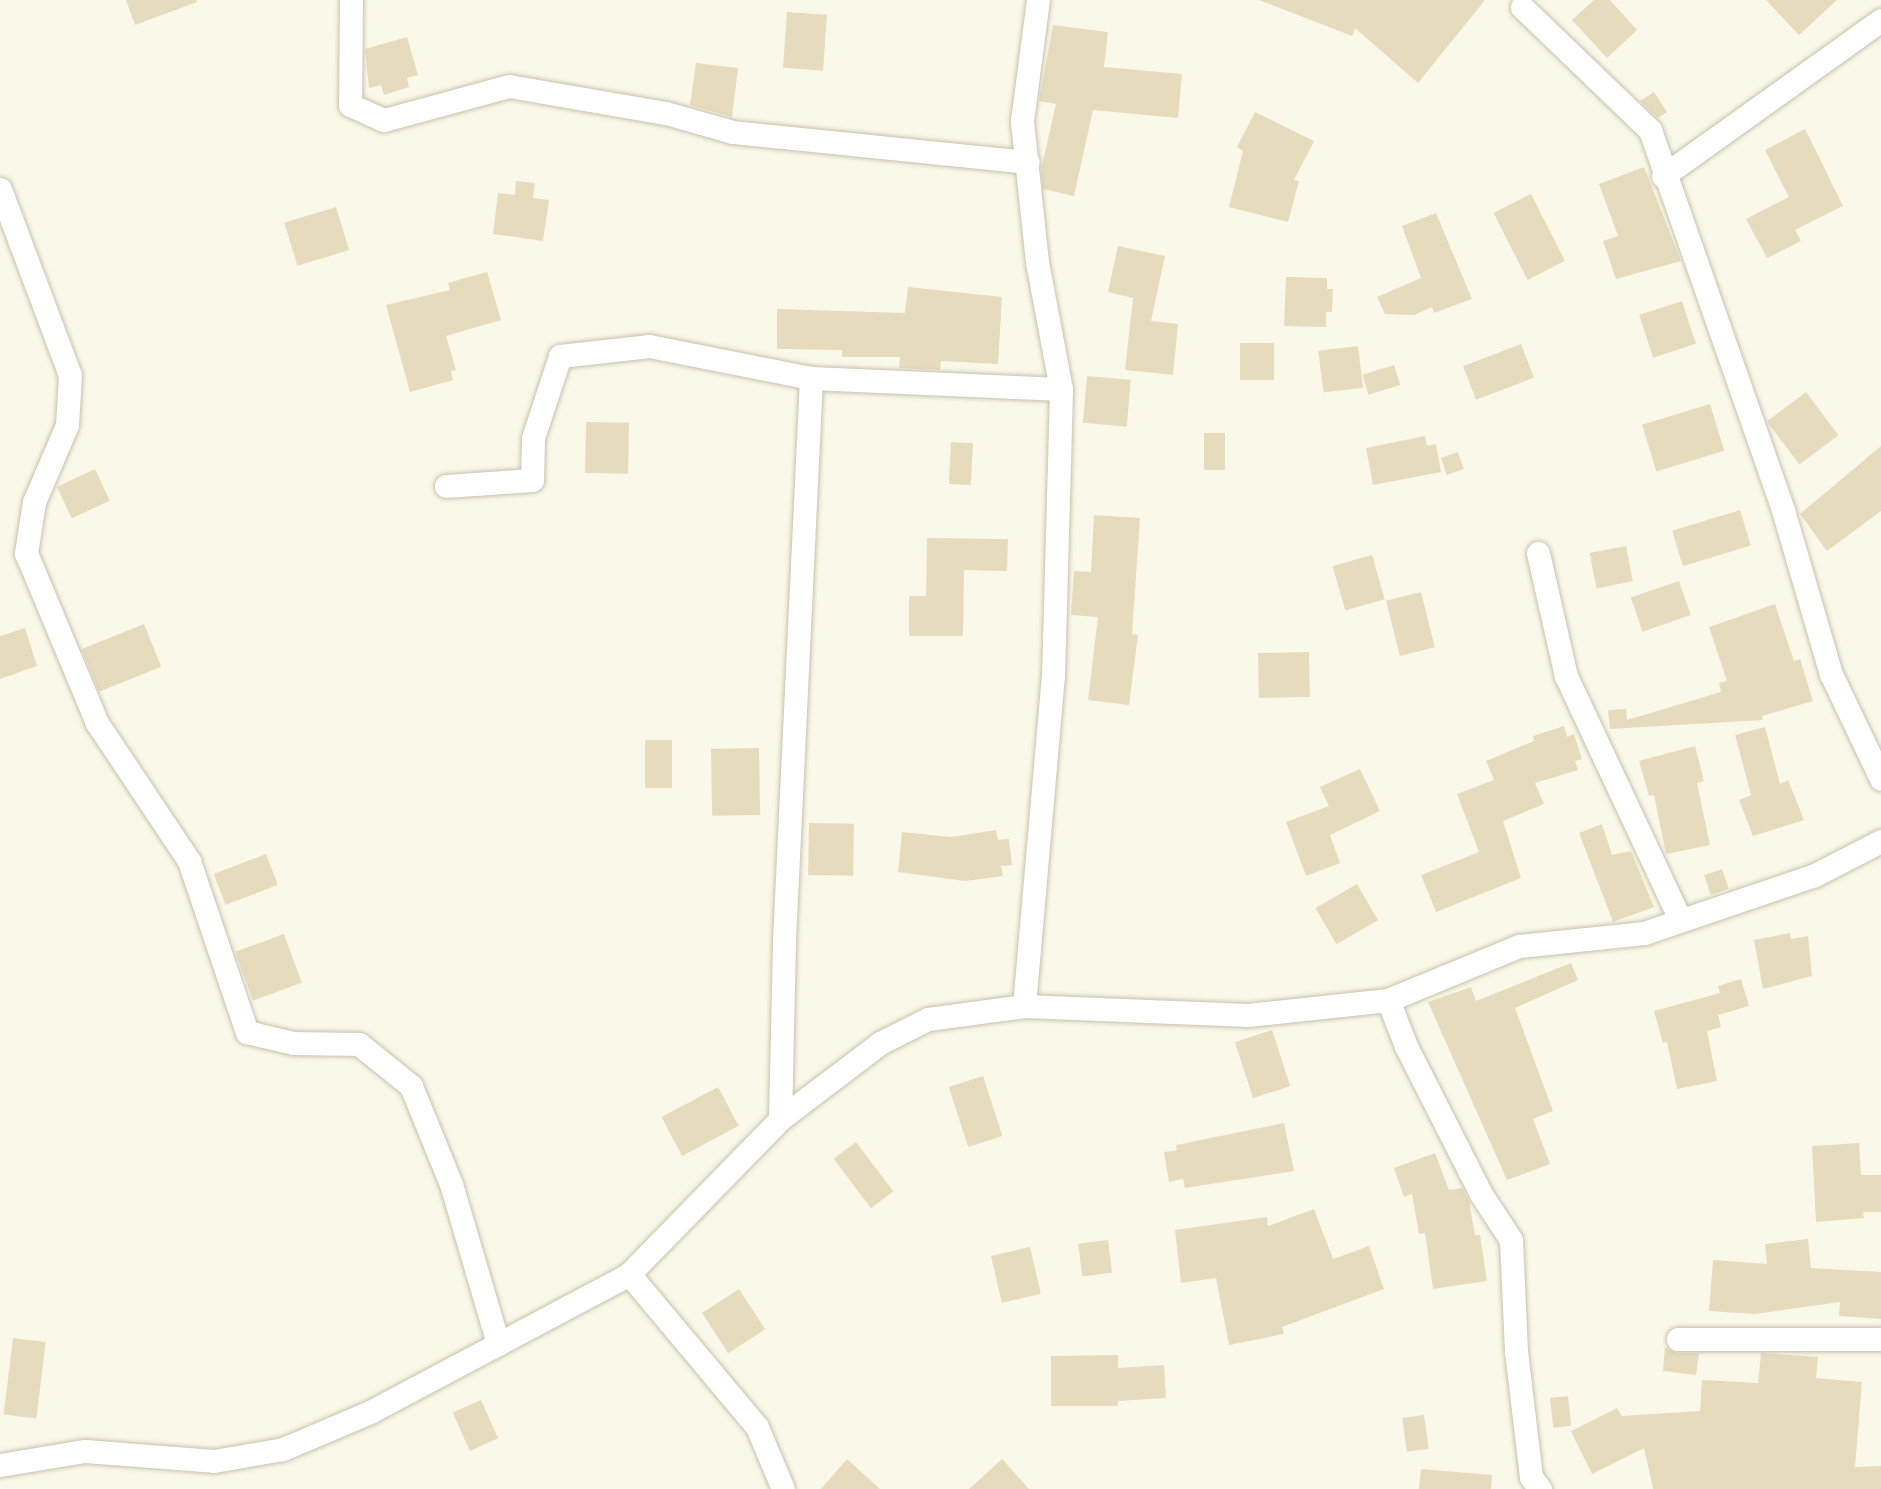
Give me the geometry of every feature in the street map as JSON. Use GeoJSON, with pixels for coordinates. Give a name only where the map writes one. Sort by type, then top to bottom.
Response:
{"type":"FeatureCollection","features":[{"type":"Feature","properties":{"kind":"street"},"geometry":{"type":"LineString","coordinates":[[351,0],[350,105],[384,120],[509,86],[666,113],[733,132],[1027,162]]}},
{"type":"Feature","properties":{"kind":"street"},"geometry":{"type":"LineString","coordinates":[[1024,1006],[1053,677],[1061,389],[1037,262],[1022,121],[1038,0]]}},
{"type":"Feature","properties":{"kind":"street"},"geometry":{"type":"LineString","coordinates":[[1522,7],[1650,130],[1663,176],[1783,510],[1830,674],[1881,779]]}},
{"type":"Feature","properties":{"kind":"street"},"geometry":{"type":"LineString","coordinates":[[1663,176],[1881,20]]}},
{"type":"Feature","properties":{"kind":"street"},"geometry":{"type":"LineString","coordinates":[[0,189],[70,375],[67,425],[34,502],[26,553],[97,723],[189,861],[247,1032],[293,1044],[359,1044],[411,1086],[450,1184],[498,1344]]}},
{"type":"Feature","properties":{"kind":"street"},"geometry":{"type":"LineString","coordinates":[[446,486],[532,480],[533,438],[560,356],[649,346],[811,378],[1061,389]]}},
{"type":"Feature","properties":{"kind":"street"},"geometry":{"type":"LineString","coordinates":[[780,1119],[784,940],[811,378]]}},
{"type":"Feature","properties":{"kind":"street"},"geometry":{"type":"LineString","coordinates":[[1538,553],[1566,676],[1680,919]]}},
{"type":"Feature","properties":{"kind":"street"},"geometry":{"type":"LineString","coordinates":[[0,1465],[85,1451],[214,1461],[283,1449],[370,1412],[629,1274],[780,1119],[880,1043],[928,1019],[1024,1006],[1248,1015],[1388,1000],[1519,946],[1604,940],[1644,933],[1815,875],[1881,841]]}},
{"type":"Feature","properties":{"kind":"street"},"geometry":{"type":"LineString","coordinates":[[1388,1000],[1406,1046],[1481,1194],[1511,1240],[1516,1350],[1531,1477],[1539,1489]]}},
{"type":"Feature","properties":{"kind":"street"},"geometry":{"type":"LineString","coordinates":[[629,1274],[757,1427],[783,1489]]}},
{"type":"Feature","properties":{"kind":"street"},"geometry":{"type":"LineString","coordinates":[[1678,1339],[1881,1339]]}},
{"type":"Feature","properties":{"kind":"building"},"geometry":{"type":"Polygon","coordinates":[[[126,0],[196,0],[197,2],[135,25],[126,0]]]}},
{"type":"Feature","properties":{"kind":"building"},"geometry":{"type":"Polygon","coordinates":[[[1259,0],[1485,0],[1418,83],[1355,28],[1352,36],[1259,0]]]}},
{"type":"Feature","properties":{"kind":"building"},"geometry":{"type":"Polygon","coordinates":[[[1594,0],[1610,0],[1637,30],[1607,58],[1572,20],[1594,0]]]}},
{"type":"Feature","properties":{"kind":"building"},"geometry":{"type":"Polygon","coordinates":[[[1766,0],[1837,0],[1799,35],[1766,0]]]}},
{"type":"Feature","properties":{"kind":"building"},"geometry":{"type":"Polygon","coordinates":[[[787,12],[827,15],[823,71],[783,68],[787,12]]]}},
{"type":"Feature","properties":{"kind":"building"},"geometry":{"type":"Polygon","coordinates":[[[1053,25],[1108,32],[1104,67],[1182,74],[1178,118],[1093,110],[1074,196],[1043,189],[1041,170],[1056,104],[1039,101],[1053,25]]]}},
{"type":"Feature","properties":{"kind":"building"},"geometry":{"type":"Polygon","coordinates":[[[407,37],[418,75],[407,78],[409,87],[384,95],[381,85],[369,88],[365,49],[407,37]]]}},
{"type":"Feature","properties":{"kind":"building"},"geometry":{"type":"Polygon","coordinates":[[[696,63],[738,68],[732,117],[690,105],[696,63]]]}},
{"type":"Feature","properties":{"kind":"building"},"geometry":{"type":"Polygon","coordinates":[[[1654,92],[1667,112],[1658,118],[1640,101],[1654,92]]]}},
{"type":"Feature","properties":{"kind":"building"},"geometry":{"type":"Polygon","coordinates":[[[1255,112],[1314,141],[1294,180],[1299,181],[1288,222],[1229,207],[1243,151],[1237,147],[1255,112]]]}},
{"type":"Feature","properties":{"kind":"building"},"geometry":{"type":"Polygon","coordinates":[[[1805,129],[1843,206],[1795,230],[1801,241],[1767,258],[1746,219],[1789,197],[1765,150],[1805,129]]]}},
{"type":"Feature","properties":{"kind":"building"},"geometry":{"type":"Polygon","coordinates":[[[1644,167],[1681,261],[1616,279],[1603,241],[1618,236],[1599,184],[1644,167]]]}},
{"type":"Feature","properties":{"kind":"building"},"geometry":{"type":"Polygon","coordinates":[[[516,181],[535,183],[533,198],[549,200],[543,241],[493,234],[498,193],[515,195],[516,181]]]}},
{"type":"Feature","properties":{"kind":"building"},"geometry":{"type":"Polygon","coordinates":[[[1531,194],[1565,261],[1528,280],[1494,213],[1531,194]]]}},
{"type":"Feature","properties":{"kind":"building"},"geometry":{"type":"Polygon","coordinates":[[[336,207],[349,250],[298,266],[284,223],[336,207]]]}},
{"type":"Feature","properties":{"kind":"building"},"geometry":{"type":"Polygon","coordinates":[[[1436,213],[1472,299],[1434,313],[1432,307],[1414,315],[1385,314],[1377,297],[1421,278],[1402,226],[1436,213]]]}},
{"type":"Feature","properties":{"kind":"building"},"geometry":{"type":"Polygon","coordinates":[[[1118,246],[1165,256],[1151,321],[1178,324],[1173,375],[1125,370],[1133,298],[1108,292],[1118,246]]]}},
{"type":"Feature","properties":{"kind":"building"},"geometry":{"type":"Polygon","coordinates":[[[487,272],[501,320],[446,336],[456,370],[451,371],[453,380],[410,392],[386,305],[450,290],[448,283],[487,272]]]}},
{"type":"Feature","properties":{"kind":"building"},"geometry":{"type":"Polygon","coordinates":[[[1286,277],[1327,278],[1327,289],[1333,289],[1332,312],[1326,312],[1326,327],[1284,326],[1286,277]]]}},
{"type":"Feature","properties":{"kind":"building"},"geometry":{"type":"Polygon","coordinates":[[[908,287],[1002,297],[998,364],[941,361],[940,370],[899,368],[900,357],[842,357],[842,350],[777,349],[777,309],[905,313],[908,287]]]}},
{"type":"Feature","properties":{"kind":"building"},"geometry":{"type":"Polygon","coordinates":[[[1682,301],[1696,344],[1653,358],[1639,315],[1682,301]]]}},
{"type":"Feature","properties":{"kind":"building"},"geometry":{"type":"Polygon","coordinates":[[[1240,343],[1274,343],[1274,380],[1240,380],[1240,343]]]}},
{"type":"Feature","properties":{"kind":"building"},"geometry":{"type":"Polygon","coordinates":[[[1521,344],[1534,378],[1476,400],[1463,366],[1521,344]]]}},
{"type":"Feature","properties":{"kind":"building"},"geometry":{"type":"Polygon","coordinates":[[[1358,346],[1363,388],[1323,393],[1318,351],[1358,346]]]}},
{"type":"Feature","properties":{"kind":"building"},"geometry":{"type":"Polygon","coordinates":[[[1394,365],[1400,385],[1369,395],[1362,375],[1394,365]]]}},
{"type":"Feature","properties":{"kind":"building"},"geometry":{"type":"Polygon","coordinates":[[[1087,376],[1131,380],[1127,427],[1083,423],[1087,376]]]}},
{"type":"Feature","properties":{"kind":"building"},"geometry":{"type":"Polygon","coordinates":[[[1806,392],[1838,435],[1799,465],[1767,421],[1806,392]]]}},
{"type":"Feature","properties":{"kind":"building"},"geometry":{"type":"Polygon","coordinates":[[[1710,404],[1724,451],[1656,472],[1642,425],[1710,404]]]}},
{"type":"Feature","properties":{"kind":"building"},"geometry":{"type":"Polygon","coordinates":[[[586,422],[629,423],[628,474],[585,473],[586,422]]]}},
{"type":"Feature","properties":{"kind":"building"},"geometry":{"type":"Polygon","coordinates":[[[1204,433],[1225,433],[1225,470],[1204,470],[1204,433]]]}},
{"type":"Feature","properties":{"kind":"building"},"geometry":{"type":"Polygon","coordinates":[[[1425,436],[1427,446],[1436,444],[1441,472],[1373,485],[1366,448],[1425,436]]]}},
{"type":"Feature","properties":{"kind":"building"},"geometry":{"type":"Polygon","coordinates":[[[951,442],[973,443],[971,485],[949,484],[951,442]]]}},
{"type":"Feature","properties":{"kind":"building"},"geometry":{"type":"Polygon","coordinates":[[[1881,446],[1881,511],[1827,551],[1800,514],[1881,446]]]}},
{"type":"Feature","properties":{"kind":"building"},"geometry":{"type":"Polygon","coordinates":[[[1458,452],[1464,469],[1447,475],[1441,458],[1458,452]]]}},
{"type":"Feature","properties":{"kind":"building"},"geometry":{"type":"Polygon","coordinates":[[[95,469],[110,501],[72,518],[57,487],[95,469]]]}},
{"type":"Feature","properties":{"kind":"building"},"geometry":{"type":"Polygon","coordinates":[[[1740,510],[1751,545],[1683,566],[1672,531],[1740,510]]]}},
{"type":"Feature","properties":{"kind":"building"},"geometry":{"type":"Polygon","coordinates":[[[1094,515],[1140,518],[1132,634],[1138,635],[1129,705],[1088,700],[1098,617],[1071,615],[1074,571],[1091,572],[1094,515]]]}},
{"type":"Feature","properties":{"kind":"building"},"geometry":{"type":"Polygon","coordinates":[[[927,538],[1008,539],[1007,571],[964,570],[963,636],[909,636],[909,596],[926,596],[927,538]]]}},
{"type":"Feature","properties":{"kind":"building"},"geometry":{"type":"Polygon","coordinates":[[[1626,546],[1633,581],[1597,588],[1590,553],[1626,546]]]}},
{"type":"Feature","properties":{"kind":"building"},"geometry":{"type":"Polygon","coordinates":[[[1372,555],[1385,599],[1345,611],[1333,566],[1372,555]]]}},
{"type":"Feature","properties":{"kind":"building"},"geometry":{"type":"Polygon","coordinates":[[[1679,581],[1691,615],[1642,632],[1631,598],[1679,581]]]}},
{"type":"Feature","properties":{"kind":"building"},"geometry":{"type":"Polygon","coordinates":[[[1421,592],[1435,647],[1400,656],[1386,601],[1421,592]]]}},
{"type":"Feature","properties":{"kind":"building"},"geometry":{"type":"Polygon","coordinates":[[[1775,604],[1794,661],[1800,659],[1813,701],[1762,716],[1763,720],[1610,729],[1608,710],[1626,709],[1627,720],[1721,692],[1719,683],[1727,681],[1709,627],[1775,604]]]}},
{"type":"Feature","properties":{"kind":"building"},"geometry":{"type":"Polygon","coordinates":[[[144,624],[161,667],[99,692],[82,649],[144,624]]]}},
{"type":"Feature","properties":{"kind":"building"},"geometry":{"type":"Polygon","coordinates":[[[25,628],[37,666],[0,679],[0,636],[25,628]]]}},
{"type":"Feature","properties":{"kind":"building"},"geometry":{"type":"Polygon","coordinates":[[[1309,652],[1310,697],[1259,698],[1258,653],[1309,652]]]}},
{"type":"Feature","properties":{"kind":"building"},"geometry":{"type":"Polygon","coordinates":[[[1564,726],[1567,737],[1574,734],[1582,759],[1575,761],[1578,770],[1535,783],[1544,804],[1503,821],[1521,878],[1436,912],[1421,875],[1479,852],[1457,794],[1494,780],[1486,761],[1534,741],[1533,736],[1564,726]]]}},
{"type":"Feature","properties":{"kind":"building"},"geometry":{"type":"Polygon","coordinates":[[[1765,727],[1780,784],[1788,780],[1804,820],[1753,836],[1739,800],[1751,795],[1735,735],[1765,727]]]}},
{"type":"Feature","properties":{"kind":"building"},"geometry":{"type":"Polygon","coordinates":[[[645,740],[672,740],[672,788],[645,788],[645,740]]]}},
{"type":"Feature","properties":{"kind":"building"},"geometry":{"type":"Polygon","coordinates":[[[1695,746],[1704,781],[1697,783],[1710,845],[1666,854],[1654,795],[1649,796],[1639,761],[1695,746]]]}},
{"type":"Feature","properties":{"kind":"building"},"geometry":{"type":"Polygon","coordinates":[[[759,748],[760,815],[712,816],[711,749],[759,748]]]}},
{"type":"Feature","properties":{"kind":"building"},"geometry":{"type":"Polygon","coordinates":[[[1360,769],[1380,811],[1330,835],[1340,863],[1306,876],[1286,822],[1329,806],[1320,787],[1360,769]]]}},
{"type":"Feature","properties":{"kind":"building"},"geometry":{"type":"Polygon","coordinates":[[[809,823],[854,824],[853,876],[808,875],[809,823]]]}},
{"type":"Feature","properties":{"kind":"building"},"geometry":{"type":"Polygon","coordinates":[[[1602,824],[1612,855],[1631,851],[1654,907],[1613,922],[1579,833],[1602,824]]]}},
{"type":"Feature","properties":{"kind":"building"},"geometry":{"type":"Polygon","coordinates":[[[996,830],[998,840],[1009,839],[1012,865],[1001,866],[1003,876],[965,881],[898,872],[902,832],[951,837],[996,830]]]}},
{"type":"Feature","properties":{"kind":"building"},"geometry":{"type":"Polygon","coordinates":[[[266,854],[278,885],[226,905],[214,874],[266,854]]]}},
{"type":"Feature","properties":{"kind":"building"},"geometry":{"type":"Polygon","coordinates":[[[1722,869],[1729,889],[1711,895],[1704,875],[1722,869]]]}},
{"type":"Feature","properties":{"kind":"building"},"geometry":{"type":"Polygon","coordinates":[[[1357,884],[1378,920],[1336,944],[1315,908],[1357,884]]]}},
{"type":"Feature","properties":{"kind":"building"},"geometry":{"type":"Polygon","coordinates":[[[1790,933],[1791,939],[1808,936],[1812,976],[1763,989],[1754,940],[1790,933]]]}},
{"type":"Feature","properties":{"kind":"building"},"geometry":{"type":"Polygon","coordinates":[[[284,934],[302,983],[253,1001],[235,952],[284,934]]]}},
{"type":"Feature","properties":{"kind":"building"},"geometry":{"type":"Polygon","coordinates":[[[1571,963],[1578,980],[1515,1008],[1553,1111],[1533,1119],[1550,1164],[1507,1180],[1428,1002],[1471,987],[1476,1001],[1571,963]]]}},
{"type":"Feature","properties":{"kind":"building"},"geometry":{"type":"Polygon","coordinates":[[[1741,979],[1749,1006],[1718,1015],[1721,1027],[1707,1031],[1717,1081],[1677,1089],[1667,1042],[1663,1043],[1654,1011],[1720,993],[1718,986],[1741,979]]]}},
{"type":"Feature","properties":{"kind":"building"},"geometry":{"type":"Polygon","coordinates":[[[1272,1030],[1290,1086],[1253,1098],[1235,1042],[1272,1030]]]}},
{"type":"Feature","properties":{"kind":"building"},"geometry":{"type":"Polygon","coordinates":[[[983,1076],[1002,1136],[968,1147],[949,1087],[983,1076]]]}},
{"type":"Feature","properties":{"kind":"building"},"geometry":{"type":"Polygon","coordinates":[[[718,1087],[739,1126],[682,1156],[661,1117],[718,1087]]]}},
{"type":"Feature","properties":{"kind":"building"},"geometry":{"type":"Polygon","coordinates":[[[1284,1123],[1294,1171],[1185,1188],[1183,1179],[1169,1182],[1164,1152],[1177,1150],[1176,1145],[1284,1123]]]}},
{"type":"Feature","properties":{"kind":"building"},"geometry":{"type":"Polygon","coordinates":[[[856,1142],[893,1192],[871,1208],[834,1159],[856,1142]]]}},
{"type":"Feature","properties":{"kind":"building"},"geometry":{"type":"Polygon","coordinates":[[[1859,1143],[1861,1175],[1881,1175],[1881,1212],[1863,1212],[1864,1218],[1816,1222],[1812,1146],[1859,1143]]]}},
{"type":"Feature","properties":{"kind":"building"},"geometry":{"type":"Polygon","coordinates":[[[1435,1153],[1449,1190],[1462,1188],[1469,1201],[1475,1235],[1480,1235],[1487,1281],[1433,1289],[1425,1233],[1419,1234],[1412,1194],[1404,1197],[1394,1168],[1435,1153]]]}},
{"type":"Feature","properties":{"kind":"building"},"geometry":{"type":"Polygon","coordinates":[[[1314,1209],[1333,1259],[1369,1246],[1384,1289],[1282,1327],[1284,1334],[1229,1345],[1216,1278],[1181,1283],[1175,1230],[1267,1217],[1268,1226],[1314,1209]]]}},
{"type":"Feature","properties":{"kind":"building"},"geometry":{"type":"Polygon","coordinates":[[[1808,1239],[1811,1268],[1881,1272],[1881,1319],[1839,1316],[1840,1302],[1755,1314],[1709,1311],[1713,1260],[1767,1264],[1765,1244],[1808,1239]]]}},
{"type":"Feature","properties":{"kind":"building"},"geometry":{"type":"Polygon","coordinates":[[[1108,1240],[1112,1273],[1082,1276],[1078,1244],[1108,1240]]]}},
{"type":"Feature","properties":{"kind":"building"},"geometry":{"type":"Polygon","coordinates":[[[1030,1247],[1041,1294],[1002,1303],[991,1256],[1030,1247]]]}},
{"type":"Feature","properties":{"kind":"building"},"geometry":{"type":"Polygon","coordinates":[[[739,1289],[765,1329],[728,1353],[702,1313],[739,1289]]]}},
{"type":"Feature","properties":{"kind":"building"},"geometry":{"type":"Polygon","coordinates":[[[13,1338],[46,1342],[36,1418],[4,1414],[13,1338]]]}},
{"type":"Feature","properties":{"kind":"building"},"geometry":{"type":"Polygon","coordinates":[[[1665,1347],[1677,1353],[1699,1353],[1696,1375],[1663,1371],[1665,1347]]]}},
{"type":"Feature","properties":{"kind":"building"},"geometry":{"type":"Polygon","coordinates":[[[1761,1353],[1818,1357],[1816,1378],[1862,1382],[1855,1467],[1881,1466],[1881,1489],[1653,1489],[1644,1448],[1592,1474],[1571,1431],[1617,1408],[1622,1416],[1700,1411],[1702,1380],[1758,1383],[1761,1353]]]}},
{"type":"Feature","properties":{"kind":"building"},"geometry":{"type":"Polygon","coordinates":[[[1118,1355],[1118,1368],[1164,1365],[1166,1398],[1118,1401],[1118,1406],[1051,1406],[1051,1356],[1118,1355]]]}},
{"type":"Feature","properties":{"kind":"building"},"geometry":{"type":"Polygon","coordinates":[[[1568,1396],[1571,1426],[1553,1428],[1550,1398],[1568,1396]]]}},
{"type":"Feature","properties":{"kind":"building"},"geometry":{"type":"Polygon","coordinates":[[[481,1400],[498,1438],[470,1451],[453,1413],[481,1400]]]}},
{"type":"Feature","properties":{"kind":"building"},"geometry":{"type":"Polygon","coordinates":[[[1424,1415],[1429,1449],[1407,1452],[1402,1418],[1424,1415]]]}},
{"type":"Feature","properties":{"kind":"building"},"geometry":{"type":"Polygon","coordinates":[[[847,1459],[880,1489],[821,1489],[847,1459]]]}},
{"type":"Feature","properties":{"kind":"building"},"geometry":{"type":"Polygon","coordinates":[[[1002,1459],[1029,1489],[969,1489],[1002,1459]]]}},
{"type":"Feature","properties":{"kind":"building"},"geometry":{"type":"Polygon","coordinates":[[[1421,1469],[1492,1475],[1491,1489],[1419,1489],[1421,1469]]]}}]}
